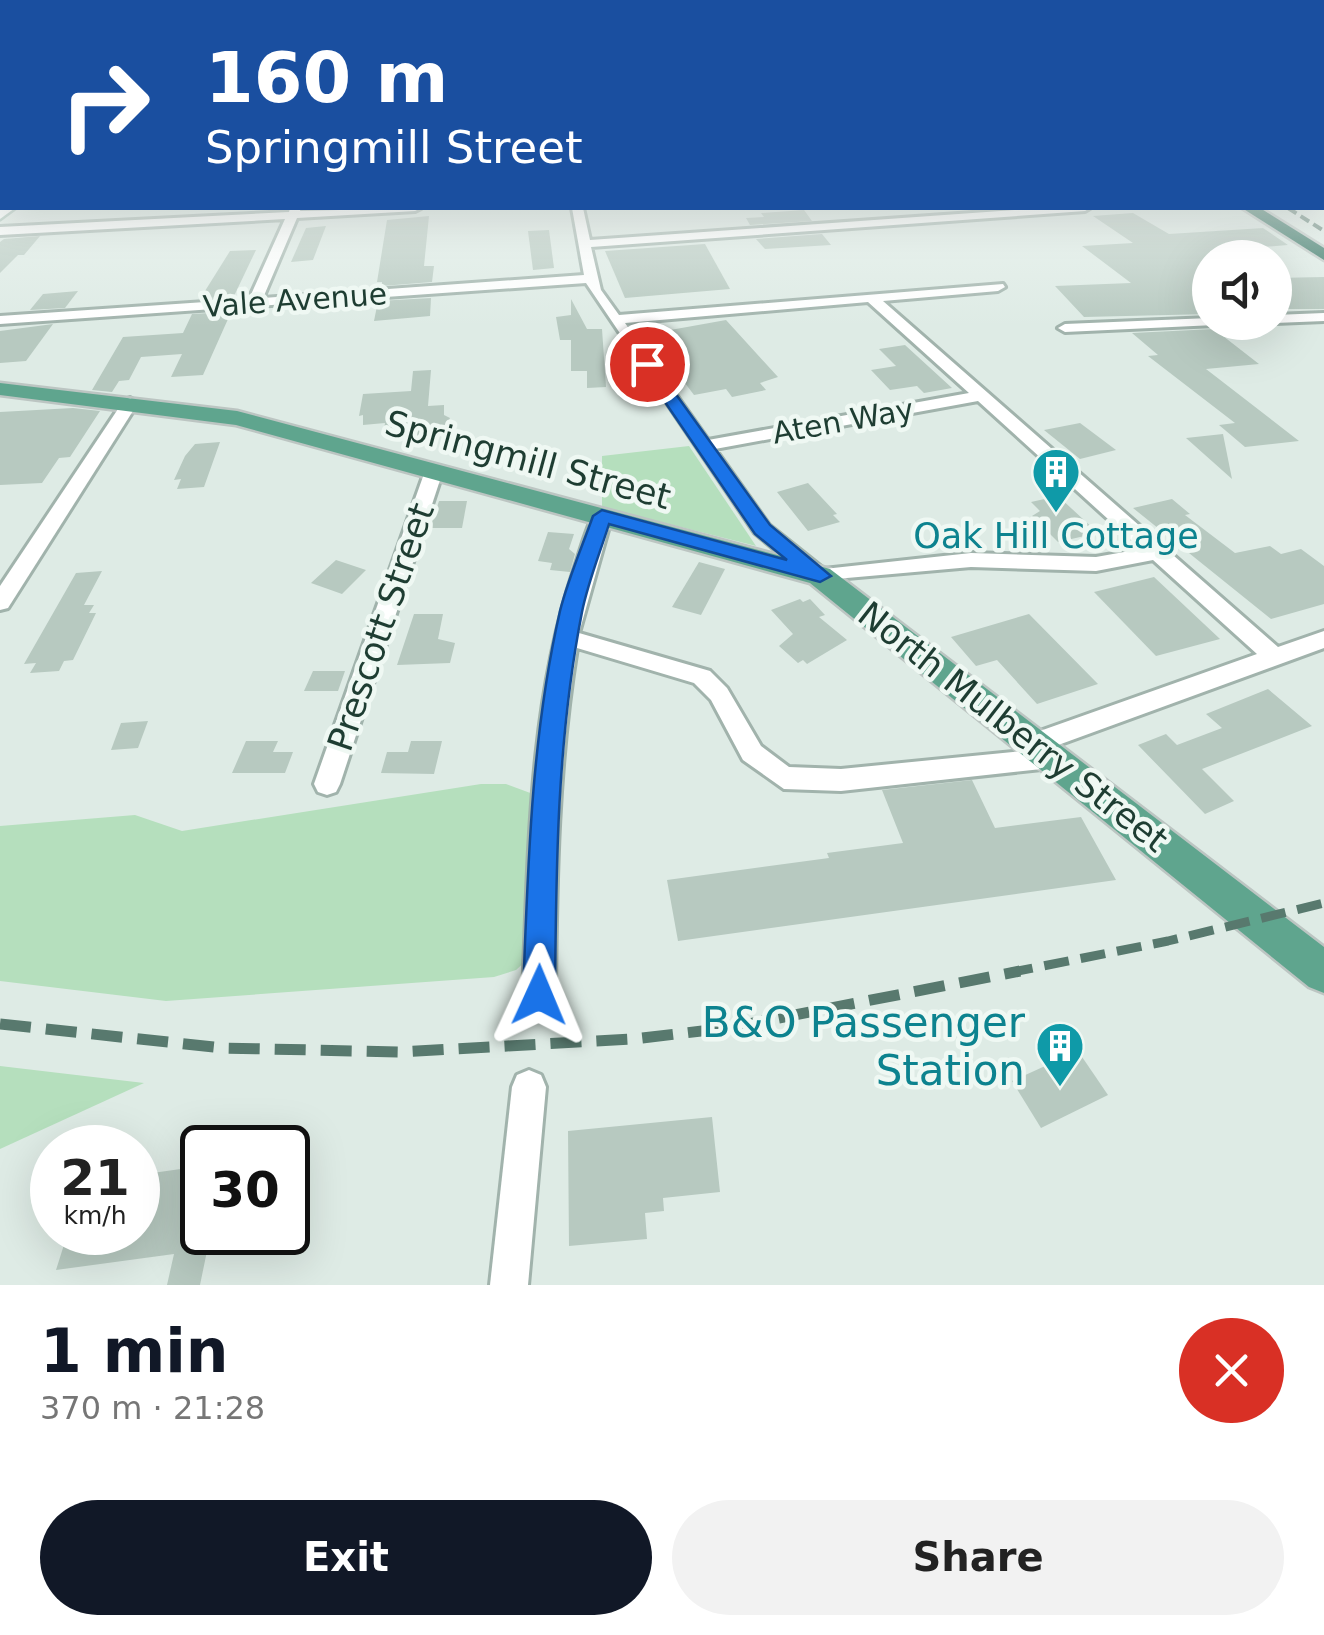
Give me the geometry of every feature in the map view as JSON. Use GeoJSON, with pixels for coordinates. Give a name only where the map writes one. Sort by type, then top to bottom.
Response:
{"type":"FeatureCollection","features":[{"type":"Feature","properties":{"kind":"highway"},"geometry":{"type":"LineString","coordinates":[[1253,210],[1324,255]]}},
{"type":"Feature","properties":{"kind":"main road","name":"Springmill Street"},"geometry":{"type":"LineString","coordinates":[[0,388],[237,418],[820,576]]}},
{"type":"Feature","properties":{"kind":"main road","name":"North Mulberry Street"},"geometry":{"type":"LineString","coordinates":[[820,576],[1324,973]]}},
{"type":"Feature","properties":{"kind":"street"},"geometry":{"type":"LineString","coordinates":[[0,232],[334,210]]}},
{"type":"Feature","properties":{"kind":"street","name":"North Mulberry Street"},"geometry":{"type":"LineString","coordinates":[[578,210],[590,280],[616,320],[762,529],[820,576]]}},
{"type":"Feature","properties":{"kind":"street"},"geometry":{"type":"LineString","coordinates":[[584,244],[802,223],[1006,210]]}},
{"type":"Feature","properties":{"kind":"street"},"geometry":{"type":"LineString","coordinates":[[254,303],[294,211]]}},
{"type":"Feature","properties":{"kind":"street","name":"Vale Avenue"},"geometry":{"type":"LineString","coordinates":[[0,320],[590,280]]}},
{"type":"Feature","properties":{"kind":"street"},"geometry":{"type":"LineString","coordinates":[[616,320],[998,287]]}},
{"type":"Feature","properties":{"kind":"street"},"geometry":{"type":"LineString","coordinates":[[870,298],[1275,658]]}},
{"type":"Feature","properties":{"kind":"street"},"geometry":{"type":"LineString","coordinates":[[1292,319],[1324,318]]}},
{"type":"Feature","properties":{"kind":"street"},"geometry":{"type":"LineString","coordinates":[[1065,328],[1192,323]]}},
{"type":"Feature","properties":{"kind":"street","name":"Aten Way"},"geometry":{"type":"LineString","coordinates":[[704,446],[980,396]]}},
{"type":"Feature","properties":{"kind":"street"},"geometry":{"type":"LineString","coordinates":[[0,603],[130,403]]}},
{"type":"Feature","properties":{"kind":"street","name":"Prescott Street"},"geometry":{"type":"LineString","coordinates":[[327,784],[434,471]]}},
{"type":"Feature","properties":{"kind":"street"},"geometry":{"type":"LineString","coordinates":[[539,995],[544,806],[576,590],[602,516]]}},
{"type":"Feature","properties":{"kind":"street","name":"Springmill Street"},"geometry":{"type":"LineString","coordinates":[[820,576],[971,560],[1096,564],[1156,553]]}},
{"type":"Feature","properties":{"kind":"street"},"geometry":{"type":"LineString","coordinates":[[568,637],[702,677],[719,694],[752,754],[784,778],[841,780],[1042,751],[1324,639]]}},
{"type":"Feature","properties":{"kind":"street"},"geometry":{"type":"LineString","coordinates":[[508,1285],[529,1088]]}},
{"type":"Feature","properties":{"kind":"green space"},"geometry":{"type":"Polygon","coordinates":[[[689,446],[756,546],[602,507],[602,456],[689,446]]]}},
{"type":"Feature","properties":{"kind":"green space"},"geometry":{"type":"Polygon","coordinates":[[[481,784],[506,784],[533,794],[528,959],[516,970],[494,977],[166,1001],[0,981],[0,826],[135,815],[182,831],[481,784]]]}},
{"type":"Feature","properties":{"kind":"green space"},"geometry":{"type":"Polygon","coordinates":[[[0,1066],[144,1083],[52,1125],[30,1125],[30,1135],[0,1149],[0,1066]]]}},
{"type":"Feature","properties":{"kind":"building"},"geometry":{"type":"Polygon","coordinates":[[[804,210],[812,221],[750,225],[746,218],[764,217],[761,213],[804,210]]]}},
{"type":"Feature","properties":{"kind":"building"},"geometry":{"type":"Polygon","coordinates":[[[1133,213],[1169,234],[1263,228],[1281,240],[1192,240],[1192,314],[1084,317],[1055,286],[1131,283],[1082,246],[1133,243],[1093,216],[1133,213]]]}},
{"type":"Feature","properties":{"kind":"building"},"geometry":{"type":"Polygon","coordinates":[[[429,216],[424,266],[434,266],[432,282],[382,286],[382,282],[377,282],[387,220],[429,216]]]}},
{"type":"Feature","properties":{"kind":"building"},"geometry":{"type":"Polygon","coordinates":[[[326,226],[313,260],[291,262],[306,228],[326,226]]]}},
{"type":"Feature","properties":{"kind":"building"},"geometry":{"type":"Polygon","coordinates":[[[549,230],[554,268],[533,270],[528,231],[549,230]]]}},
{"type":"Feature","properties":{"kind":"building"},"geometry":{"type":"Polygon","coordinates":[[[822,234],[831,245],[765,249],[756,239],[822,234]]]}},
{"type":"Feature","properties":{"kind":"building"},"geometry":{"type":"Polygon","coordinates":[[[40,236],[24,255],[18,255],[0,273],[0,242],[40,236]]]}},
{"type":"Feature","properties":{"kind":"building"},"geometry":{"type":"Polygon","coordinates":[[[705,244],[730,289],[625,298],[605,251],[705,244]]]}},
{"type":"Feature","properties":{"kind":"building"},"geometry":{"type":"Polygon","coordinates":[[[256,250],[234,296],[200,299],[230,251],[256,250]]]}},
{"type":"Feature","properties":{"kind":"building"},"geometry":{"type":"Polygon","coordinates":[[[1324,277],[1324,309],[1292,309],[1292,278],[1324,277]]]}},
{"type":"Feature","properties":{"kind":"building"},"geometry":{"type":"Polygon","coordinates":[[[78,291],[65,308],[30,310],[43,294],[78,291]]]}},
{"type":"Feature","properties":{"kind":"building"},"geometry":{"type":"Polygon","coordinates":[[[431,298],[430,316],[374,321],[378,301],[431,298]]]}},
{"type":"Feature","properties":{"kind":"building"},"geometry":{"type":"Polygon","coordinates":[[[571,299],[587,329],[602,329],[606,387],[587,388],[587,371],[571,371],[571,340],[560,340],[556,317],[571,315],[571,299]]]}},
{"type":"Feature","properties":{"kind":"building"},"geometry":{"type":"Polygon","coordinates":[[[227,312],[224,319],[228,319],[203,375],[171,377],[182,354],[141,357],[129,380],[119,381],[112,392],[92,390],[123,337],[183,333],[192,314],[227,312]]]}},
{"type":"Feature","properties":{"kind":"building"},"geometry":{"type":"Polygon","coordinates":[[[726,320],[778,377],[760,383],[766,390],[732,397],[726,389],[694,395],[648,334],[726,320]]]}},
{"type":"Feature","properties":{"kind":"building"},"geometry":{"type":"Polygon","coordinates":[[[53,324],[26,361],[0,363],[0,331],[53,324]]]}},
{"type":"Feature","properties":{"kind":"building"},"geometry":{"type":"Polygon","coordinates":[[[1192,330],[1192,340],[1228,340],[1259,364],[1206,369],[1299,441],[1245,447],[1219,425],[1235,423],[1148,356],[1158,355],[1132,333],[1192,330]]]}},
{"type":"Feature","properties":{"kind":"building"},"geometry":{"type":"Polygon","coordinates":[[[905,345],[952,388],[924,393],[917,386],[890,390],[871,370],[896,366],[879,349],[905,345]]]}},
{"type":"Feature","properties":{"kind":"building"},"geometry":{"type":"Polygon","coordinates":[[[431,370],[428,406],[444,405],[444,415],[450,418],[443,433],[414,436],[414,426],[384,429],[385,423],[363,425],[363,415],[359,416],[363,394],[411,391],[413,371],[431,370]]]}},
{"type":"Feature","properties":{"kind":"building"},"geometry":{"type":"Polygon","coordinates":[[[73,408],[100,411],[70,457],[59,458],[42,483],[0,485],[0,412],[73,408]]]}},
{"type":"Feature","properties":{"kind":"building"},"geometry":{"type":"Polygon","coordinates":[[[1080,423],[1116,450],[1080,459],[1044,430],[1080,423]]]}},
{"type":"Feature","properties":{"kind":"building"},"geometry":{"type":"Polygon","coordinates":[[[1223,434],[1232,479],[1186,438],[1223,434]]]}},
{"type":"Feature","properties":{"kind":"building"},"geometry":{"type":"Polygon","coordinates":[[[220,442],[204,487],[177,489],[181,479],[174,480],[195,444],[220,442]]]}},
{"type":"Feature","properties":{"kind":"building"},"geometry":{"type":"Polygon","coordinates":[[[808,483],[840,522],[808,531],[777,492],[808,483]]]}},
{"type":"Feature","properties":{"kind":"building","name":"Oak Hill Cottage"},"geometry":{"type":"Polygon","coordinates":[[[1058,496],[1098,533],[1058,542],[1032,516],[1040,511],[1031,502],[1058,496]]]}},
{"type":"Feature","properties":{"kind":"building"},"geometry":{"type":"Polygon","coordinates":[[[1172,499],[1190,514],[1185,515],[1235,553],[1270,546],[1281,554],[1301,549],[1324,566],[1324,604],[1271,619],[1133,508],[1172,499]]]}},
{"type":"Feature","properties":{"kind":"building"},"geometry":{"type":"Polygon","coordinates":[[[439,501],[467,501],[462,528],[430,528],[439,501]]]}},
{"type":"Feature","properties":{"kind":"building"},"geometry":{"type":"Polygon","coordinates":[[[548,532],[574,534],[569,549],[575,554],[570,572],[550,570],[552,563],[538,561],[548,532]]]}},
{"type":"Feature","properties":{"kind":"building"},"geometry":{"type":"Polygon","coordinates":[[[336,560],[366,570],[342,594],[311,583],[336,560]]]}},
{"type":"Feature","properties":{"kind":"building"},"geometry":{"type":"Polygon","coordinates":[[[699,562],[725,569],[701,615],[672,607],[699,562]]]}},
{"type":"Feature","properties":{"kind":"building"},"geometry":{"type":"Polygon","coordinates":[[[102,571],[84,605],[94,605],[89,613],[96,613],[73,660],[64,661],[59,671],[30,673],[36,663],[24,664],[76,573],[102,571]]]}},
{"type":"Feature","properties":{"kind":"building"},"geometry":{"type":"Polygon","coordinates":[[[1154,577],[1220,639],[1156,656],[1094,592],[1154,577]]]}},
{"type":"Feature","properties":{"kind":"building"},"geometry":{"type":"Polygon","coordinates":[[[810,599],[825,615],[819,617],[847,640],[807,664],[803,660],[798,663],[779,646],[793,634],[771,610],[810,599]]]}},
{"type":"Feature","properties":{"kind":"building"},"geometry":{"type":"Polygon","coordinates":[[[414,614],[443,614],[438,639],[455,643],[450,663],[397,665],[414,614]]]}},
{"type":"Feature","properties":{"kind":"building"},"geometry":{"type":"Polygon","coordinates":[[[1029,614],[1098,684],[1037,704],[997,660],[976,666],[951,637],[1029,614]]]}},
{"type":"Feature","properties":{"kind":"building"},"geometry":{"type":"Polygon","coordinates":[[[313,671],[345,671],[338,691],[304,691],[313,671]]]}},
{"type":"Feature","properties":{"kind":"building"},"geometry":{"type":"Polygon","coordinates":[[[1268,689],[1312,726],[1202,769],[1234,801],[1205,814],[1138,745],[1166,734],[1177,745],[1222,728],[1206,714],[1268,689]]]}},
{"type":"Feature","properties":{"kind":"building"},"geometry":{"type":"Polygon","coordinates":[[[148,721],[138,748],[111,750],[121,723],[148,721]]]}},
{"type":"Feature","properties":{"kind":"building"},"geometry":{"type":"Polygon","coordinates":[[[246,741],[278,741],[273,752],[293,752],[285,773],[232,773],[246,741]]]}},
{"type":"Feature","properties":{"kind":"building"},"geometry":{"type":"Polygon","coordinates":[[[411,741],[442,741],[434,774],[381,773],[387,752],[408,752],[411,741]]]}},
{"type":"Feature","properties":{"kind":"building"},"geometry":{"type":"Polygon","coordinates":[[[972,780],[995,828],[1081,817],[1116,880],[678,941],[667,880],[829,858],[827,853],[903,843],[882,790],[972,780]]]}},
{"type":"Feature","properties":{"kind":"building","name":"B&O Passenger Station"},"geometry":{"type":"Polygon","coordinates":[[[1078,1051],[1108,1095],[1041,1128],[1012,1081],[1078,1051]]]}},
{"type":"Feature","properties":{"kind":"building"},"geometry":{"type":"Polygon","coordinates":[[[712,1117],[720,1192],[663,1198],[664,1211],[645,1213],[647,1239],[569,1246],[568,1131],[712,1117]]]}},
{"type":"Feature","properties":{"kind":"building"},"geometry":{"type":"Polygon","coordinates":[[[180,1169],[180,1255],[206,1255],[200,1285],[167,1285],[174,1254],[56,1270],[61,1255],[160,1255],[160,1172],[180,1169]]]}},
{"type":"Feature","properties":{"kind":"railway"},"geometry":{"type":"LineString","coordinates":[[1291,210],[1324,231]]}},
{"type":"Feature","properties":{"kind":"railway"},"geometry":{"type":"LineString","coordinates":[[1008,973],[1168,941],[1324,903]]}},
{"type":"Feature","properties":{"kind":"railway"},"geometry":{"type":"LineString","coordinates":[[0,1024],[223,1048],[400,1052],[633,1039],[728,1028],[1020,971]]}},
{"type":"Feature","properties":{"kind":"place","name":"Oak Hill Cottage"},"geometry":{"type":"Point","coordinates":[1056,514]}},
{"type":"Feature","properties":{"kind":"place","name":"B&O Passenger Station"},"geometry":{"type":"Point","coordinates":[1060,1088]}},
{"type":"Feature","properties":{"kind":"route"},"geometry":{"type":"LineString","coordinates":[[539,995],[543,831],[552,732],[576,590],[602,516],[820,576],[762,529],[647,364]]}}]}
